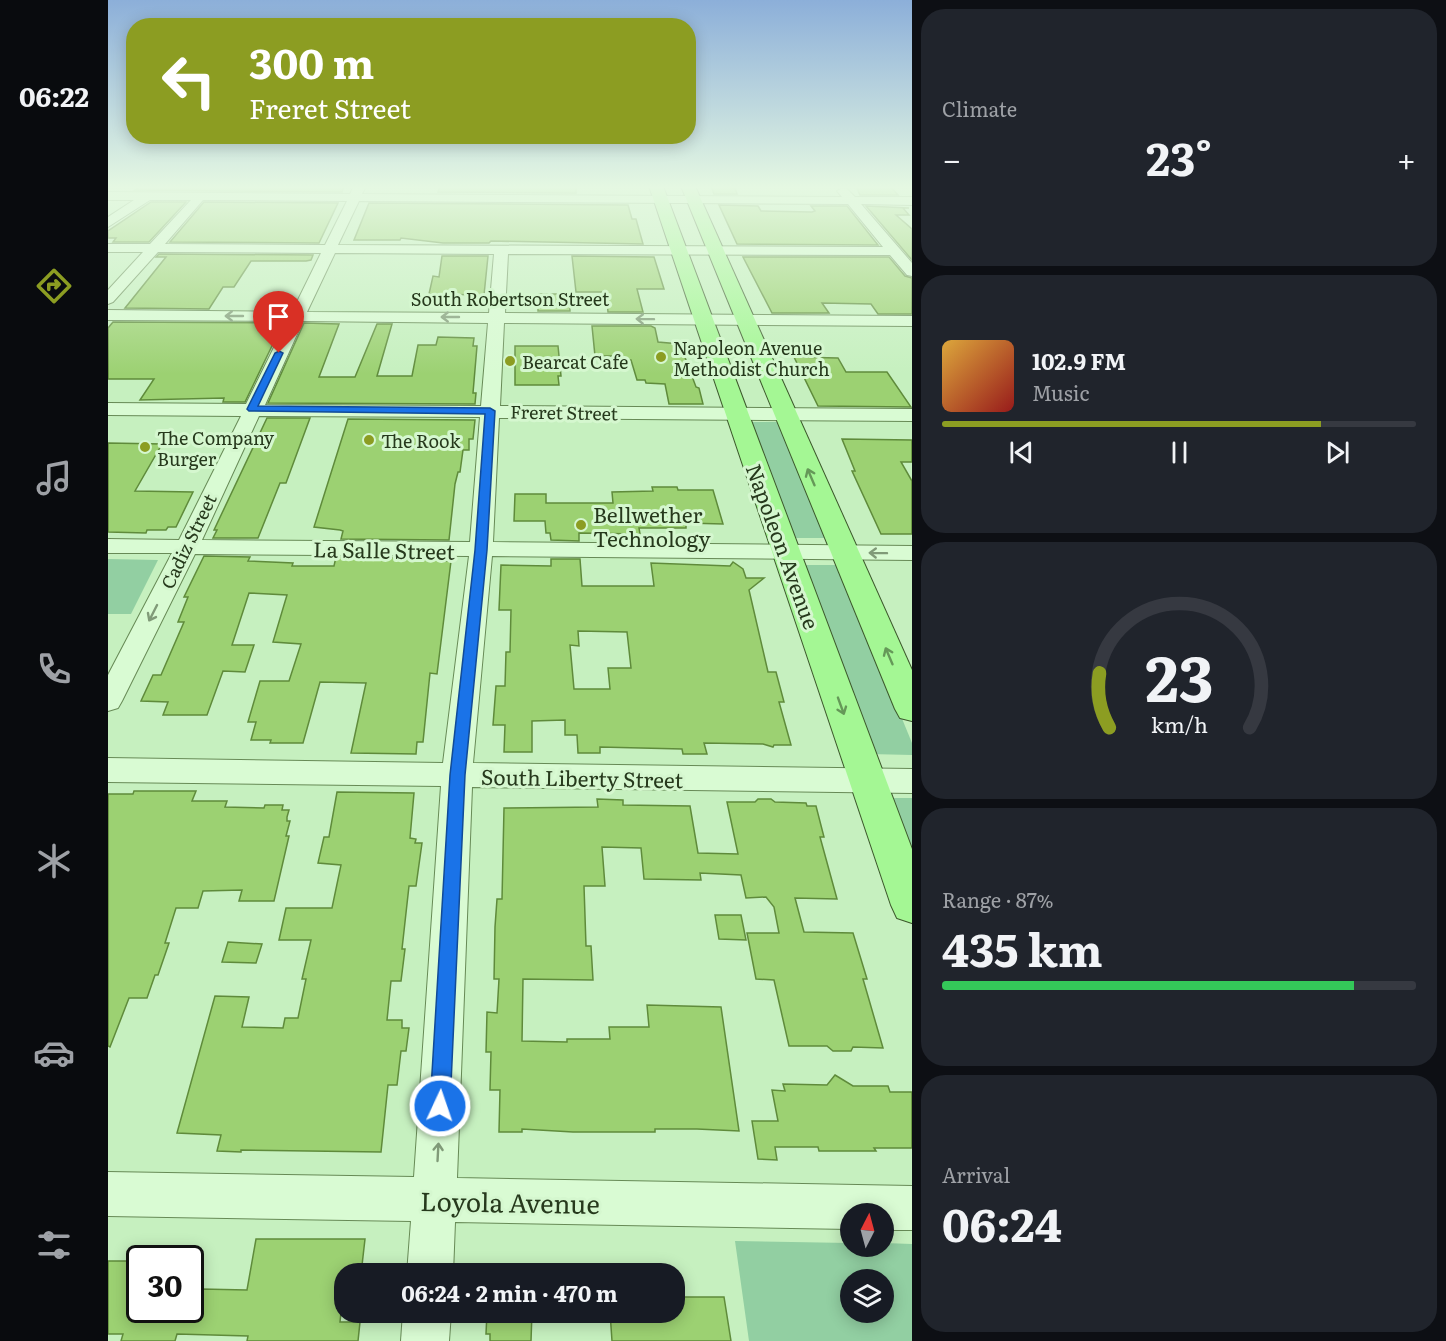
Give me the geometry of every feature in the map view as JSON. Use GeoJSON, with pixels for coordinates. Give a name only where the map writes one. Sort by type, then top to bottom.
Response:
{"type":"FeatureCollection","features":[{"type":"Feature","properties":{"kind":"main road","name":"Napoleon Avenue"},"geometry":{"type":"LineString","coordinates":[[679,250],[912,906]]}},
{"type":"Feature","properties":{"kind":"main road"},"geometry":{"type":"LineString","coordinates":[[715,250],[912,709]]}},
{"type":"Feature","properties":{"kind":"street"},"geometry":{"type":"LineString","coordinates":[[108,299],[153,249]]}},
{"type":"Feature","properties":{"kind":"street","name":"Cadiz Street"},"geometry":{"type":"LineString","coordinates":[[108,700],[187,547],[332,249]]}},
{"type":"Feature","properties":{"kind":"street"},"geometry":{"type":"LineString","coordinates":[[430,249],[894,251]]}},
{"type":"Feature","properties":{"kind":"street"},"geometry":{"type":"LineString","coordinates":[[431,1263],[457,775],[481,550],[501,249]]}},
{"type":"Feature","properties":{"kind":"street"},"geometry":{"type":"LineString","coordinates":[[892,249],[912,272]]}},
{"type":"Feature","properties":{"kind":"street","name":"South Robertson Street"},"geometry":{"type":"LineString","coordinates":[[108,315],[912,321]]}},
{"type":"Feature","properties":{"kind":"street","name":"Freret Street"},"geometry":{"type":"LineString","coordinates":[[108,409],[912,415]]}},
{"type":"Feature","properties":{"kind":"street","name":"La Salle Street"},"geometry":{"type":"LineString","coordinates":[[108,546],[912,553]]}},
{"type":"Feature","properties":{"kind":"street","name":"South Liberty Street"},"geometry":{"type":"LineString","coordinates":[[108,771],[912,781]]}},
{"type":"Feature","properties":{"kind":"street","name":"Loyola Avenue"},"geometry":{"type":"LineString","coordinates":[[108,1194],[912,1208]]}},
{"type":"Feature","properties":{"kind":"street"},"geometry":{"type":"LineString","coordinates":[[425,1341],[426,1323]]}},
{"type":"Feature","properties":{"kind":"green space"},"geometry":{"type":"Polygon","coordinates":[[[748,422],[779,422],[827,538],[790,538],[748,422]]]}},
{"type":"Feature","properties":{"kind":"green space"},"geometry":{"type":"Polygon","coordinates":[[[108,559],[158,560],[131,614],[108,614],[108,559]]]}},
{"type":"Feature","properties":{"kind":"green space"},"geometry":{"type":"Polygon","coordinates":[[[799,565],[839,565],[912,743],[912,755],[869,754],[799,565]]]}},
{"type":"Feature","properties":{"kind":"green space"},"geometry":{"type":"Polygon","coordinates":[[[884,798],[912,798],[912,875],[884,798]]]}},
{"type":"Feature","properties":{"kind":"green space"},"geometry":{"type":"Polygon","coordinates":[[[735,1241],[840,1243],[840,1257],[894,1257],[894,1243],[912,1244],[912,1341],[749,1341],[735,1241]]]}},
{"type":"Feature","properties":{"kind":"building"},"geometry":{"type":"Polygon","coordinates":[[[902,249],[912,249],[912,260],[902,249]]]}},
{"type":"Feature","properties":{"kind":"building"},"geometry":{"type":"Polygon","coordinates":[[[159,254],[313,255],[311,260],[306,261],[251,261],[234,287],[223,287],[209,309],[125,308],[166,257],[156,257],[159,254]]]}},
{"type":"Feature","properties":{"kind":"building"},"geometry":{"type":"Polygon","coordinates":[[[442,256],[488,256],[484,295],[429,294],[433,276],[439,277],[442,256]]]}},
{"type":"Feature","properties":{"kind":"building"},"geometry":{"type":"Polygon","coordinates":[[[572,256],[654,257],[664,289],[637,289],[643,312],[608,312],[606,292],[576,292],[572,256]]]}},
{"type":"Feature","properties":{"kind":"building"},"geometry":{"type":"Polygon","coordinates":[[[743,257],[889,257],[905,276],[912,278],[912,314],[878,314],[871,304],[822,303],[829,313],[772,313],[743,257]]]}},
{"type":"Feature","properties":{"kind":"building"},"geometry":{"type":"Polygon","coordinates":[[[538,294],[569,294],[570,311],[538,311],[538,294]]]}},
{"type":"Feature","properties":{"kind":"building"},"geometry":{"type":"Polygon","coordinates":[[[113,322],[283,323],[245,402],[223,402],[224,398],[140,400],[154,379],[108,379],[108,328],[113,322]]]}},
{"type":"Feature","properties":{"kind":"building"},"geometry":{"type":"Polygon","coordinates":[[[304,323],[339,324],[319,377],[355,377],[377,324],[392,324],[377,376],[412,376],[418,345],[436,345],[438,337],[474,338],[473,346],[477,346],[473,393],[476,393],[475,404],[268,403],[304,323]]]}},
{"type":"Feature","properties":{"kind":"building"},"geometry":{"type":"Polygon","coordinates":[[[592,326],[651,326],[655,328],[658,342],[680,344],[696,387],[699,388],[703,404],[669,404],[665,384],[637,380],[631,360],[617,360],[616,356],[595,356],[592,326]]]}},
{"type":"Feature","properties":{"kind":"building"},"geometry":{"type":"Polygon","coordinates":[[[515,346],[558,346],[561,376],[558,376],[559,385],[515,385],[515,346]]]}},
{"type":"Feature","properties":{"kind":"building"},"geometry":{"type":"Polygon","coordinates":[[[794,357],[838,358],[846,372],[887,372],[911,407],[818,406],[794,357]]]}},
{"type":"Feature","properties":{"kind":"building"},"geometry":{"type":"Polygon","coordinates":[[[267,418],[310,418],[286,483],[280,483],[258,538],[213,538],[217,530],[214,530],[267,418]]]}},
{"type":"Feature","properties":{"kind":"building"},"geometry":{"type":"Polygon","coordinates":[[[348,419],[475,420],[473,439],[469,439],[469,450],[463,450],[460,472],[458,472],[455,484],[449,540],[341,539],[343,531],[314,527],[348,419]]]}},
{"type":"Feature","properties":{"kind":"building"},"geometry":{"type":"Polygon","coordinates":[[[842,439],[912,440],[912,462],[901,462],[912,481],[912,534],[881,534],[852,471],[855,471],[842,439]]]}},
{"type":"Feature","properties":{"kind":"building"},"geometry":{"type":"Polygon","coordinates":[[[108,443],[162,444],[135,491],[193,492],[176,527],[168,527],[166,530],[147,530],[146,533],[108,532],[108,443]]]}},
{"type":"Feature","properties":{"kind":"building"},"geometry":{"type":"Polygon","coordinates":[[[652,487],[713,490],[723,524],[686,523],[686,528],[639,528],[640,534],[579,533],[579,541],[551,540],[550,533],[546,533],[545,521],[514,521],[515,494],[546,494],[546,503],[613,503],[612,492],[653,491],[652,487]]]}},
{"type":"Feature","properties":{"kind":"building"},"geometry":{"type":"Polygon","coordinates":[[[204,556],[250,557],[248,561],[293,563],[292,566],[334,566],[336,557],[447,558],[446,561],[451,561],[437,674],[430,673],[423,742],[417,742],[416,754],[351,753],[366,683],[320,682],[303,743],[270,743],[271,740],[251,740],[256,722],[248,722],[260,681],[289,681],[301,644],[273,642],[287,595],[249,593],[232,645],[254,645],[245,672],[223,671],[207,715],[163,715],[168,702],[141,701],[153,675],[161,675],[184,622],[178,622],[188,597],[184,597],[204,556]]]}},
{"type":"Feature","properties":{"kind":"building"},"geometry":{"type":"Polygon","coordinates":[[[551,559],[580,559],[582,586],[654,586],[651,563],[730,566],[733,562],[743,569],[746,578],[764,578],[749,590],[768,672],[776,672],[784,702],[779,702],[791,745],[774,745],[773,747],[763,744],[704,743],[707,754],[683,754],[682,749],[600,747],[600,753],[578,753],[577,735],[565,735],[565,720],[532,721],[532,752],[504,752],[505,725],[493,725],[496,686],[505,686],[506,652],[510,652],[511,610],[499,610],[501,565],[551,566],[551,559]],[[578,631],[579,646],[570,645],[574,689],[610,689],[608,668],[631,668],[627,632],[578,631]]]}},
{"type":"Feature","properties":{"kind":"building"},"geometry":{"type":"Polygon","coordinates":[[[134,791],[196,791],[192,801],[227,801],[225,807],[264,808],[265,805],[283,805],[282,810],[289,810],[287,821],[290,821],[286,836],[289,836],[274,901],[239,901],[242,890],[203,891],[198,908],[176,908],[165,943],[169,943],[158,975],[155,975],[147,998],[129,998],[110,1047],[108,1046],[108,794],[133,794],[134,791]]]}},
{"type":"Feature","properties":{"kind":"building"},"geometry":{"type":"Polygon","coordinates":[[[337,792],[414,793],[410,838],[416,839],[415,843],[422,843],[416,886],[409,886],[401,981],[391,981],[387,1020],[402,1020],[402,1028],[409,1028],[406,1051],[401,1051],[397,1085],[388,1085],[381,1152],[217,1151],[221,1135],[177,1133],[215,996],[249,997],[242,1027],[283,1028],[285,1018],[298,1018],[306,979],[302,979],[311,940],[279,940],[286,908],[332,908],[341,865],[318,863],[324,837],[329,837],[337,792]]]}},
{"type":"Feature","properties":{"kind":"building"},"geometry":{"type":"Polygon","coordinates":[[[597,799],[623,800],[623,805],[690,806],[698,853],[738,854],[727,802],[755,802],[758,799],[771,799],[775,802],[806,803],[807,806],[816,806],[824,837],[820,837],[837,899],[795,898],[804,932],[853,933],[867,979],[863,979],[883,1048],[853,1047],[851,1051],[833,1051],[827,1046],[789,1046],[774,980],[756,979],[747,933],[779,933],[774,907],[766,897],[746,898],[741,875],[700,873],[701,880],[644,879],[641,848],[602,847],[605,886],[584,886],[586,946],[591,946],[593,980],[523,979],[522,1041],[567,1042],[567,1039],[610,1039],[609,1027],[649,1027],[647,1005],[721,1007],[739,1131],[655,1129],[655,1132],[573,1132],[522,1129],[522,1132],[499,1132],[500,1090],[490,1090],[491,1052],[486,1052],[487,1012],[497,1013],[499,979],[494,979],[495,927],[497,899],[502,899],[504,808],[598,807],[597,799]]]}},
{"type":"Feature","properties":{"kind":"building"},"geometry":{"type":"Polygon","coordinates":[[[715,915],[741,915],[746,940],[719,939],[715,915]]]}},
{"type":"Feature","properties":{"kind":"building"},"geometry":{"type":"Polygon","coordinates":[[[228,942],[262,944],[256,963],[222,962],[228,942]]]}},
{"type":"Feature","properties":{"kind":"building"},"geometry":{"type":"Polygon","coordinates":[[[835,1075],[853,1086],[888,1086],[890,1092],[912,1092],[912,1148],[874,1148],[876,1151],[819,1151],[818,1147],[775,1147],[777,1160],[758,1159],[752,1121],[778,1121],[772,1090],[785,1091],[783,1084],[827,1085],[835,1075]]]}},
{"type":"Feature","properties":{"kind":"building"},"geometry":{"type":"Polygon","coordinates":[[[256,1239],[365,1239],[362,1263],[334,1263],[334,1323],[360,1323],[358,1341],[247,1341],[248,1336],[177,1334],[175,1341],[121,1341],[123,1334],[108,1334],[108,1261],[126,1261],[126,1323],[204,1323],[204,1289],[247,1290],[256,1239]]]}},
{"type":"Feature","properties":{"kind":"building"},"geometry":{"type":"Polygon","coordinates":[[[685,1297],[724,1297],[731,1341],[612,1341],[611,1323],[685,1323],[685,1297]]]}},
{"type":"Feature","properties":{"kind":"building"},"geometry":{"type":"Polygon","coordinates":[[[486,1323],[532,1323],[531,1341],[490,1341],[490,1334],[486,1334],[486,1323]]]}},
{"type":"Feature","properties":{"kind":"place","name":"Napoleon Avenue Methodist Church"},"geometry":{"type":"Point","coordinates":[661,357]}},
{"type":"Feature","properties":{"kind":"place","name":"Bearcat Cafe"},"geometry":{"type":"Point","coordinates":[510,361]}},
{"type":"Feature","properties":{"kind":"place","name":"The Rook"},"geometry":{"type":"Point","coordinates":[369,440]}},
{"type":"Feature","properties":{"kind":"place","name":"The Company Burger"},"geometry":{"type":"Point","coordinates":[145,447]}},
{"type":"Feature","properties":{"kind":"place","name":"Bellwether Technology"},"geometry":{"type":"Point","coordinates":[581,525]}},
{"type":"Feature","properties":{"kind":"route"},"geometry":{"type":"LineString","coordinates":[[279,353],[252,409],[490,411],[481,550],[457,775],[440,1106]]}}]}
